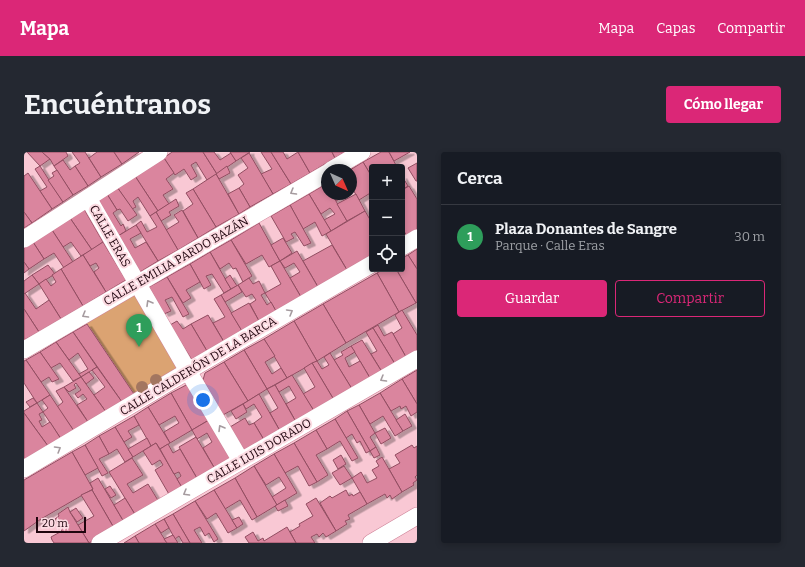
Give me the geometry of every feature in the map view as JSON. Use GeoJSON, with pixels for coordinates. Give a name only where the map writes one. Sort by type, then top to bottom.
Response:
{"type":"FeatureCollection","features":[{"type":"Feature","properties":{"kind":"street"},"geometry":{"type":"LineString","coordinates":[[24,239],[159,152]]}},
{"type":"Feature","properties":{"kind":"street"},"geometry":{"type":"LineString","coordinates":[[341,164],[362,152]]}},
{"type":"Feature","properties":{"kind":"street","name":"CALLE EMILIA PARDO BAZÁN"},"geometry":{"type":"LineString","coordinates":[[24,350],[321,176]]}},
{"type":"Feature","properties":{"kind":"street","name":"CALLE ERAS"},"geometry":{"type":"LineString","coordinates":[[88,198],[241,461]]}},
{"type":"Feature","properties":{"kind":"street"},"geometry":{"type":"LineString","coordinates":[[405,245],[417,238]]}},
{"type":"Feature","properties":{"kind":"street","name":"CALLE CALDERÓN DE LA BARCA"},"geometry":{"type":"LineString","coordinates":[[24,469],[369,266]]}},
{"type":"Feature","properties":{"kind":"street","name":"CALLE LUIS DORADO"},"geometry":{"type":"LineString","coordinates":[[100,543],[417,359]]}},
{"type":"Feature","properties":{"kind":"street"},"geometry":{"type":"LineString","coordinates":[[371,543],[389,539],[417,516]]}},
{"type":"Feature","properties":{"kind":"shaded area"},"geometry":{"type":"Polygon","coordinates":[[[138,284],[188,371],[139,401],[82,316],[138,284]]]}},
{"type":"Feature","properties":{"kind":"building"},"geometry":{"type":"Polygon","coordinates":[[[27,152],[42,152],[50,159],[40,166],[27,152]]]}},
{"type":"Feature","properties":{"kind":"building"},"geometry":{"type":"Polygon","coordinates":[[[42,152],[66,152],[68,156],[54,166],[50,159],[42,152]]]}},
{"type":"Feature","properties":{"kind":"building"},"geometry":{"type":"Polygon","coordinates":[[[72,152],[85,152],[101,177],[88,186],[75,166],[80,163],[72,152]]]}},
{"type":"Feature","properties":{"kind":"building"},"geometry":{"type":"Polygon","coordinates":[[[97,152],[114,152],[122,164],[101,177],[89,158],[97,152]]]}},
{"type":"Feature","properties":{"kind":"building"},"geometry":{"type":"Polygon","coordinates":[[[114,152],[139,152],[122,164],[114,152]]]}},
{"type":"Feature","properties":{"kind":"building"},"geometry":{"type":"Polygon","coordinates":[[[172,152],[203,152],[217,174],[207,180],[196,162],[191,165],[197,176],[191,180],[184,169],[175,175],[164,158],[172,152]]]}},
{"type":"Feature","properties":{"kind":"building"},"geometry":{"type":"Polygon","coordinates":[[[203,152],[214,152],[220,160],[231,153],[236,161],[217,174],[203,152]]]}},
{"type":"Feature","properties":{"kind":"building"},"geometry":{"type":"Polygon","coordinates":[[[230,152],[250,152],[236,161],[230,152]]]}},
{"type":"Feature","properties":{"kind":"building"},"geometry":{"type":"Polygon","coordinates":[[[261,152],[271,152],[291,184],[273,194],[261,174],[272,169],[261,152]]]}},
{"type":"Feature","properties":{"kind":"building"},"geometry":{"type":"Polygon","coordinates":[[[271,152],[283,152],[287,159],[298,152],[310,173],[291,184],[271,152]]]}},
{"type":"Feature","properties":{"kind":"building"},"geometry":{"type":"Polygon","coordinates":[[[298,152],[332,152],[335,158],[325,164],[321,164],[321,166],[310,173],[298,152]]]}},
{"type":"Feature","properties":{"kind":"building"},"geometry":{"type":"Polygon","coordinates":[[[332,152],[345,152],[335,158],[332,152]]]}},
{"type":"Feature","properties":{"kind":"building"},"geometry":{"type":"Polygon","coordinates":[[[381,152],[389,152],[395,164],[369,164],[369,172],[363,162],[381,152]]]}},
{"type":"Feature","properties":{"kind":"building"},"geometry":{"type":"Polygon","coordinates":[[[389,152],[410,152],[394,161],[389,152]]]}},
{"type":"Feature","properties":{"kind":"building"},"geometry":{"type":"Polygon","coordinates":[[[249,153],[273,194],[250,207],[239,188],[244,184],[238,175],[248,168],[241,158],[249,153]]]}},
{"type":"Feature","properties":{"kind":"building"},"geometry":{"type":"Polygon","coordinates":[[[164,158],[174,173],[166,179],[173,189],[163,195],[169,204],[158,211],[135,176],[164,158]]]}},
{"type":"Feature","properties":{"kind":"building"},"geometry":{"type":"Polygon","coordinates":[[[63,160],[70,170],[75,166],[88,186],[73,195],[54,166],[63,160]]]}},
{"type":"Feature","properties":{"kind":"building"},"geometry":{"type":"Polygon","coordinates":[[[363,162],[369,172],[369,194],[359,200],[357,196],[357,166],[363,162]]]}},
{"type":"Feature","properties":{"kind":"building"},"geometry":{"type":"Polygon","coordinates":[[[417,163],[417,181],[416,181],[408,168],[417,163]]]}},
{"type":"Feature","properties":{"kind":"building"},"geometry":{"type":"Polygon","coordinates":[[[40,166],[63,202],[52,209],[40,191],[47,187],[35,169],[40,166]]]}},
{"type":"Feature","properties":{"kind":"building"},"geometry":{"type":"Polygon","coordinates":[[[227,166],[230,173],[219,179],[216,174],[227,166]]]}},
{"type":"Feature","properties":{"kind":"building"},"geometry":{"type":"Polygon","coordinates":[[[57,170],[73,195],[63,202],[48,180],[54,176],[52,173],[57,170]]]}},
{"type":"Feature","properties":{"kind":"building"},"geometry":{"type":"Polygon","coordinates":[[[28,173],[52,209],[32,223],[24,212],[24,176],[28,173]]]}},
{"type":"Feature","properties":{"kind":"building"},"geometry":{"type":"Polygon","coordinates":[[[216,174],[239,214],[216,227],[193,189],[216,174]]]}},
{"type":"Feature","properties":{"kind":"building"},"geometry":{"type":"Polygon","coordinates":[[[135,176],[158,211],[150,216],[138,197],[133,201],[136,207],[132,209],[117,187],[135,176]]]}},
{"type":"Feature","properties":{"kind":"building"},"geometry":{"type":"Polygon","coordinates":[[[405,181],[408,186],[405,188],[405,181]]]}},
{"type":"Feature","properties":{"kind":"building"},"geometry":{"type":"Polygon","coordinates":[[[409,186],[417,199],[417,230],[407,236],[405,233],[405,188],[409,186]]]}},
{"type":"Feature","properties":{"kind":"building"},"geometry":{"type":"Polygon","coordinates":[[[117,187],[137,215],[128,221],[120,209],[117,210],[107,194],[117,187]]]}},
{"type":"Feature","properties":{"kind":"building"},"geometry":{"type":"Polygon","coordinates":[[[321,187],[321,200],[335,200],[347,221],[331,231],[324,220],[335,214],[330,208],[321,214],[309,194],[321,187]]]}},
{"type":"Feature","properties":{"kind":"building"},"geometry":{"type":"Polygon","coordinates":[[[239,188],[250,207],[239,214],[228,194],[239,188]]]}},
{"type":"Feature","properties":{"kind":"building"},"geometry":{"type":"Polygon","coordinates":[[[193,189],[216,227],[198,238],[183,211],[193,204],[186,193],[193,189]]]}},
{"type":"Feature","properties":{"kind":"building"},"geometry":{"type":"Polygon","coordinates":[[[107,194],[117,210],[113,213],[121,226],[123,224],[126,231],[118,236],[97,201],[107,194]]]}},
{"type":"Feature","properties":{"kind":"building"},"geometry":{"type":"Polygon","coordinates":[[[309,194],[331,231],[322,236],[315,222],[303,229],[290,205],[309,194]]]}},
{"type":"Feature","properties":{"kind":"building"},"geometry":{"type":"Polygon","coordinates":[[[357,196],[365,211],[347,221],[337,204],[345,200],[357,200],[357,196]]]}},
{"type":"Feature","properties":{"kind":"building"},"geometry":{"type":"Polygon","coordinates":[[[176,199],[179,206],[169,212],[171,215],[161,221],[156,212],[176,199]]]}},
{"type":"Feature","properties":{"kind":"building"},"geometry":{"type":"Polygon","coordinates":[[[290,205],[311,243],[304,246],[295,232],[291,234],[294,238],[286,242],[271,216],[290,205]]]}},
{"type":"Feature","properties":{"kind":"building"},"geometry":{"type":"Polygon","coordinates":[[[84,209],[103,242],[92,250],[70,218],[84,209]]]}},
{"type":"Feature","properties":{"kind":"building"},"geometry":{"type":"Polygon","coordinates":[[[182,210],[198,238],[178,250],[166,230],[179,222],[174,215],[182,210]]]}},
{"type":"Feature","properties":{"kind":"building"},"geometry":{"type":"Polygon","coordinates":[[[365,211],[369,218],[369,258],[347,270],[326,234],[365,211]]]}},
{"type":"Feature","properties":{"kind":"building"},"geometry":{"type":"Polygon","coordinates":[[[24,212],[32,223],[24,228],[24,212]]]}},
{"type":"Feature","properties":{"kind":"building"},"geometry":{"type":"Polygon","coordinates":[[[156,212],[178,250],[158,261],[136,225],[141,221],[147,232],[157,227],[150,216],[156,212]]]}},
{"type":"Feature","properties":{"kind":"building"},"geometry":{"type":"Polygon","coordinates":[[[70,218],[92,250],[81,256],[71,242],[63,247],[52,230],[70,218]]]}},
{"type":"Feature","properties":{"kind":"building"},"geometry":{"type":"Polygon","coordinates":[[[259,223],[280,261],[269,267],[262,255],[246,264],[231,240],[259,223]]]}},
{"type":"Feature","properties":{"kind":"building"},"geometry":{"type":"Polygon","coordinates":[[[136,225],[141,233],[130,239],[135,248],[146,242],[158,261],[140,272],[118,236],[136,225]]]}},
{"type":"Feature","properties":{"kind":"building"},"geometry":{"type":"Polygon","coordinates":[[[52,230],[73,262],[64,268],[54,253],[44,259],[33,242],[52,230]]]}},
{"type":"Feature","properties":{"kind":"building"},"geometry":{"type":"Polygon","coordinates":[[[283,238],[292,253],[280,261],[271,245],[283,238]]]}},
{"type":"Feature","properties":{"kind":"building"},"geometry":{"type":"Polygon","coordinates":[[[231,240],[252,276],[243,282],[236,268],[233,269],[229,263],[220,269],[210,252],[231,240]]]}},
{"type":"Feature","properties":{"kind":"building"},"geometry":{"type":"Polygon","coordinates":[[[33,242],[44,259],[29,269],[24,262],[24,248],[33,242]]]}},
{"type":"Feature","properties":{"kind":"building"},"geometry":{"type":"Polygon","coordinates":[[[103,242],[126,280],[106,292],[94,272],[99,268],[96,263],[90,266],[83,255],[103,242]]]}},
{"type":"Feature","properties":{"kind":"building"},"geometry":{"type":"Polygon","coordinates":[[[332,245],[347,270],[318,287],[303,261],[332,245]]]}},
{"type":"Feature","properties":{"kind":"building"},"geometry":{"type":"Polygon","coordinates":[[[417,249],[417,269],[408,255],[417,249]]]}},
{"type":"Feature","properties":{"kind":"building"},"geometry":{"type":"Polygon","coordinates":[[[297,251],[318,287],[301,297],[290,278],[300,272],[294,263],[285,268],[280,261],[297,251]]]}},
{"type":"Feature","properties":{"kind":"building"},"geometry":{"type":"Polygon","coordinates":[[[210,252],[231,289],[224,293],[212,274],[206,276],[211,285],[204,289],[190,264],[210,252]]]}},
{"type":"Feature","properties":{"kind":"building"},"geometry":{"type":"Polygon","coordinates":[[[83,255],[106,292],[83,306],[61,269],[83,255]]]}},
{"type":"Feature","properties":{"kind":"building"},"geometry":{"type":"Polygon","coordinates":[[[408,255],[417,269],[416,303],[398,272],[405,272],[405,256],[408,255]]]}},
{"type":"Feature","properties":{"kind":"building"},"geometry":{"type":"Polygon","coordinates":[[[280,261],[301,297],[276,311],[265,293],[281,284],[271,266],[280,261]]]}},
{"type":"Feature","properties":{"kind":"building"},"geometry":{"type":"Polygon","coordinates":[[[24,262],[29,269],[24,273],[24,262]]]}},
{"type":"Feature","properties":{"kind":"building"},"geometry":{"type":"Polygon","coordinates":[[[190,264],[200,282],[186,290],[191,298],[183,303],[167,277],[190,264]]]}},
{"type":"Feature","properties":{"kind":"building"},"geometry":{"type":"Polygon","coordinates":[[[48,265],[55,274],[39,284],[32,275],[48,265]]]}},
{"type":"Feature","properties":{"kind":"building"},"geometry":{"type":"Polygon","coordinates":[[[61,269],[83,306],[61,319],[39,284],[46,279],[51,286],[56,282],[52,275],[61,269]]]}},
{"type":"Feature","properties":{"kind":"building"},"geometry":{"type":"Polygon","coordinates":[[[398,272],[416,303],[399,312],[377,273],[398,272]]]}},
{"type":"Feature","properties":{"kind":"building"},"geometry":{"type":"Polygon","coordinates":[[[377,273],[399,312],[346,343],[323,304],[377,273]]]}},
{"type":"Feature","properties":{"kind":"building"},"geometry":{"type":"Polygon","coordinates":[[[32,275],[39,284],[24,294],[24,281],[32,275]]]}},
{"type":"Feature","properties":{"kind":"building"},"geometry":{"type":"Polygon","coordinates":[[[230,275],[237,286],[231,289],[225,279],[230,275]]]}},
{"type":"Feature","properties":{"kind":"building"},"geometry":{"type":"Polygon","coordinates":[[[167,277],[189,314],[183,317],[172,297],[165,300],[171,311],[164,314],[149,287],[167,277]]]}},
{"type":"Feature","properties":{"kind":"building"},"geometry":{"type":"Polygon","coordinates":[[[249,278],[253,284],[259,281],[265,293],[261,295],[267,305],[271,302],[276,311],[259,321],[250,304],[256,300],[252,294],[246,297],[238,285],[249,278]]]}},
{"type":"Feature","properties":{"kind":"building"},"geometry":{"type":"Polygon","coordinates":[[[238,285],[242,292],[225,302],[221,295],[238,285]]]}},
{"type":"Feature","properties":{"kind":"building"},"geometry":{"type":"Polygon","coordinates":[[[25,293],[36,309],[49,300],[61,319],[39,332],[24,309],[25,293]]]}},
{"type":"Feature","properties":{"kind":"building"},"geometry":{"type":"Polygon","coordinates":[[[221,295],[242,331],[224,342],[213,323],[225,317],[214,299],[221,295]]]}},
{"type":"Feature","properties":{"kind":"building"},"geometry":{"type":"Polygon","coordinates":[[[249,303],[259,321],[242,331],[231,313],[249,303]]]}},
{"type":"Feature","properties":{"kind":"building"},"geometry":{"type":"Polygon","coordinates":[[[323,304],[346,343],[317,361],[294,321],[323,304]]]}},
{"type":"Feature","properties":{"kind":"building"},"geometry":{"type":"Polygon","coordinates":[[[24,309],[39,332],[24,340],[24,309]]]}},
{"type":"Feature","properties":{"kind":"building"},"geometry":{"type":"Polygon","coordinates":[[[402,310],[417,335],[417,351],[406,357],[393,334],[402,328],[395,315],[402,310]]]}},
{"type":"Feature","properties":{"kind":"building"},"geometry":{"type":"Polygon","coordinates":[[[208,315],[224,342],[207,351],[191,324],[208,315]]]}},
{"type":"Feature","properties":{"kind":"building"},"geometry":{"type":"Polygon","coordinates":[[[177,321],[183,329],[191,324],[207,351],[192,360],[170,325],[177,321]]]}},
{"type":"Feature","properties":{"kind":"building"},"geometry":{"type":"Polygon","coordinates":[[[294,321],[317,361],[287,378],[264,339],[294,321]]]}},
{"type":"Feature","properties":{"kind":"building"},"geometry":{"type":"Polygon","coordinates":[[[87,324],[134,394],[122,402],[73,332],[87,324]]]}},
{"type":"Feature","properties":{"kind":"building"},"geometry":{"type":"Polygon","coordinates":[[[378,325],[384,336],[392,332],[406,357],[395,364],[373,328],[378,325]]]}},
{"type":"Feature","properties":{"kind":"building"},"geometry":{"type":"Polygon","coordinates":[[[373,328],[395,364],[382,372],[371,354],[377,351],[366,332],[373,328]]]}},
{"type":"Feature","properties":{"kind":"building"},"geometry":{"type":"Polygon","coordinates":[[[73,332],[97,367],[81,377],[79,374],[88,369],[78,353],[69,360],[56,342],[73,332]]]}},
{"type":"Feature","properties":{"kind":"building"},"geometry":{"type":"Polygon","coordinates":[[[264,339],[275,356],[265,362],[272,374],[281,368],[287,378],[267,389],[244,350],[264,339]]]}},
{"type":"Feature","properties":{"kind":"building"},"geometry":{"type":"Polygon","coordinates":[[[362,340],[382,372],[370,378],[351,346],[362,340]]]}},
{"type":"Feature","properties":{"kind":"building"},"geometry":{"type":"Polygon","coordinates":[[[56,342],[81,377],[73,381],[60,363],[51,368],[40,352],[56,342]]]}},
{"type":"Feature","properties":{"kind":"building"},"geometry":{"type":"Polygon","coordinates":[[[351,346],[355,352],[345,358],[349,367],[360,361],[370,378],[352,389],[334,360],[343,355],[341,352],[351,346]]]}},
{"type":"Feature","properties":{"kind":"building"},"geometry":{"type":"Polygon","coordinates":[[[244,350],[267,389],[248,401],[224,362],[244,350]]]}},
{"type":"Feature","properties":{"kind":"building"},"geometry":{"type":"Polygon","coordinates":[[[40,352],[59,379],[52,382],[49,377],[41,382],[26,360],[40,352]]]}},
{"type":"Feature","properties":{"kind":"building"},"geometry":{"type":"Polygon","coordinates":[[[330,353],[352,389],[334,400],[312,363],[317,361],[322,369],[329,365],[324,357],[330,353]]]}},
{"type":"Feature","properties":{"kind":"building"},"geometry":{"type":"Polygon","coordinates":[[[26,360],[50,395],[37,403],[24,383],[24,361],[26,360]]]}},
{"type":"Feature","properties":{"kind":"building"},"geometry":{"type":"Polygon","coordinates":[[[224,362],[248,401],[223,415],[203,380],[205,373],[224,362]]]}},
{"type":"Feature","properties":{"kind":"building"},"geometry":{"type":"Polygon","coordinates":[[[312,363],[334,400],[314,411],[303,394],[315,387],[304,368],[312,363]]]}},
{"type":"Feature","properties":{"kind":"building"},"geometry":{"type":"Polygon","coordinates":[[[97,367],[122,402],[106,412],[94,395],[105,387],[92,370],[97,367]]]}},
{"type":"Feature","properties":{"kind":"building"},"geometry":{"type":"Polygon","coordinates":[[[417,370],[417,404],[402,379],[417,370]]]}},
{"type":"Feature","properties":{"kind":"building"},"geometry":{"type":"Polygon","coordinates":[[[89,372],[94,378],[86,384],[81,377],[89,372]]]}},
{"type":"Feature","properties":{"kind":"building"},"geometry":{"type":"Polygon","coordinates":[[[292,375],[314,411],[296,422],[286,404],[296,398],[289,386],[279,392],[275,385],[292,375]]]}},
{"type":"Feature","properties":{"kind":"building"},"geometry":{"type":"Polygon","coordinates":[[[81,377],[106,412],[88,422],[77,405],[87,399],[83,394],[78,398],[75,394],[81,390],[76,383],[74,385],[76,388],[69,392],[64,387],[81,377]]]}},
{"type":"Feature","properties":{"kind":"building"},"geometry":{"type":"Polygon","coordinates":[[[402,379],[417,404],[417,412],[411,416],[406,406],[401,409],[400,406],[391,411],[380,393],[402,379]]]}},
{"type":"Feature","properties":{"kind":"building"},"geometry":{"type":"Polygon","coordinates":[[[188,384],[209,420],[192,430],[171,393],[188,384]]]}},
{"type":"Feature","properties":{"kind":"building"},"geometry":{"type":"Polygon","coordinates":[[[275,385],[296,422],[280,431],[270,413],[278,408],[267,389],[275,385]]]}},
{"type":"Feature","properties":{"kind":"building"},"geometry":{"type":"Polygon","coordinates":[[[64,387],[88,422],[74,431],[57,407],[63,402],[56,391],[64,387]]]}},
{"type":"Feature","properties":{"kind":"building"},"geometry":{"type":"Polygon","coordinates":[[[171,393],[192,430],[170,443],[164,432],[179,423],[175,416],[159,425],[148,407],[171,393]]]}},
{"type":"Feature","properties":{"kind":"building"},"geometry":{"type":"Polygon","coordinates":[[[380,393],[403,431],[395,436],[383,416],[370,424],[359,405],[380,393]]]}},
{"type":"Feature","properties":{"kind":"building"},"geometry":{"type":"Polygon","coordinates":[[[259,394],[280,431],[264,440],[254,423],[262,417],[254,404],[246,409],[243,404],[259,394]]]}},
{"type":"Feature","properties":{"kind":"building"},"geometry":{"type":"Polygon","coordinates":[[[50,395],[74,431],[61,439],[43,412],[48,408],[42,400],[50,395]]]}},
{"type":"Feature","properties":{"kind":"building"},"geometry":{"type":"Polygon","coordinates":[[[33,398],[37,403],[30,407],[26,402],[33,398]]]}},
{"type":"Feature","properties":{"kind":"building"},"geometry":{"type":"Polygon","coordinates":[[[37,403],[43,412],[39,414],[42,420],[39,421],[42,427],[50,422],[61,439],[48,446],[24,413],[24,411],[37,403]]]}},
{"type":"Feature","properties":{"kind":"building"},"geometry":{"type":"Polygon","coordinates":[[[243,404],[247,412],[236,419],[231,411],[243,404]]]}},
{"type":"Feature","properties":{"kind":"building"},"geometry":{"type":"Polygon","coordinates":[[[359,405],[375,433],[370,437],[376,447],[370,451],[347,411],[359,405]]]}},
{"type":"Feature","properties":{"kind":"building"},"geometry":{"type":"Polygon","coordinates":[[[148,407],[170,443],[160,449],[156,443],[151,446],[134,416],[148,407]]]}},
{"type":"Feature","properties":{"kind":"building"},"geometry":{"type":"Polygon","coordinates":[[[347,411],[370,451],[366,453],[360,441],[357,443],[352,434],[346,438],[335,419],[347,411]]]}},
{"type":"Feature","properties":{"kind":"building"},"geometry":{"type":"Polygon","coordinates":[[[24,413],[48,446],[24,460],[24,413]]]}},
{"type":"Feature","properties":{"kind":"building"},"geometry":{"type":"Polygon","coordinates":[[[405,414],[412,426],[403,431],[396,420],[405,414]]]}},
{"type":"Feature","properties":{"kind":"building"},"geometry":{"type":"Polygon","coordinates":[[[134,416],[139,425],[128,431],[132,437],[124,442],[115,427],[134,416]]]}},
{"type":"Feature","properties":{"kind":"building"},"geometry":{"type":"Polygon","coordinates":[[[245,418],[249,425],[254,423],[264,440],[245,452],[230,427],[245,418]]]}},
{"type":"Feature","properties":{"kind":"building"},"geometry":{"type":"Polygon","coordinates":[[[335,419],[358,458],[352,461],[340,441],[327,449],[316,430],[335,419]]]}},
{"type":"Feature","properties":{"kind":"building"},"geometry":{"type":"Polygon","coordinates":[[[209,420],[232,460],[215,469],[203,448],[212,442],[207,433],[197,439],[192,430],[209,420]]]}},
{"type":"Feature","properties":{"kind":"building"},"geometry":{"type":"Polygon","coordinates":[[[115,427],[133,457],[125,462],[117,449],[109,454],[99,436],[115,427]]]}},
{"type":"Feature","properties":{"kind":"building"},"geometry":{"type":"Polygon","coordinates":[[[385,428],[391,438],[381,444],[375,433],[385,428]]]}},
{"type":"Feature","properties":{"kind":"building"},"geometry":{"type":"Polygon","coordinates":[[[316,430],[327,449],[316,455],[328,475],[317,482],[294,443],[316,430]]]}},
{"type":"Feature","properties":{"kind":"building"},"geometry":{"type":"Polygon","coordinates":[[[99,436],[109,454],[99,459],[108,473],[102,476],[85,445],[99,436]]]}},
{"type":"Feature","properties":{"kind":"building"},"geometry":{"type":"Polygon","coordinates":[[[196,437],[215,469],[198,480],[179,447],[196,437]]]}},
{"type":"Feature","properties":{"kind":"building"},"geometry":{"type":"Polygon","coordinates":[[[147,438],[151,446],[133,457],[128,449],[147,438]]]}},
{"type":"Feature","properties":{"kind":"building"},"geometry":{"type":"Polygon","coordinates":[[[156,443],[183,489],[170,496],[155,470],[163,465],[160,460],[152,465],[143,451],[156,443]]]}},
{"type":"Feature","properties":{"kind":"building"},"geometry":{"type":"Polygon","coordinates":[[[294,443],[317,482],[309,486],[298,466],[285,473],[274,454],[294,443]]]}},
{"type":"Feature","properties":{"kind":"building"},"geometry":{"type":"Polygon","coordinates":[[[168,444],[173,453],[180,449],[198,480],[183,489],[177,479],[181,476],[179,472],[174,474],[160,449],[168,444]]]}},
{"type":"Feature","properties":{"kind":"building"},"geometry":{"type":"Polygon","coordinates":[[[85,445],[98,468],[85,475],[72,452],[85,445]]]}},
{"type":"Feature","properties":{"kind":"building"},"geometry":{"type":"Polygon","coordinates":[[[412,445],[414,448],[417,446],[417,475],[415,477],[417,480],[413,483],[414,485],[402,492],[389,469],[400,463],[395,455],[412,445]]]}},
{"type":"Feature","properties":{"kind":"building"},"geometry":{"type":"Polygon","coordinates":[[[376,447],[380,455],[374,458],[370,451],[376,447]]]}},
{"type":"Feature","properties":{"kind":"building"},"geometry":{"type":"Polygon","coordinates":[[[72,452],[93,489],[41,519],[24,531],[24,480],[72,452]]]}},
{"type":"Feature","properties":{"kind":"building"},"geometry":{"type":"Polygon","coordinates":[[[274,454],[297,493],[277,505],[272,497],[286,488],[279,477],[266,485],[254,466],[274,454]]]}},
{"type":"Feature","properties":{"kind":"building"},"geometry":{"type":"Polygon","coordinates":[[[341,455],[346,464],[338,469],[333,460],[341,455]]]}},
{"type":"Feature","properties":{"kind":"building"},"geometry":{"type":"Polygon","coordinates":[[[382,457],[402,492],[392,499],[390,495],[387,498],[385,494],[367,504],[352,478],[361,472],[367,483],[377,478],[372,470],[379,466],[376,461],[382,457]]]}},
{"type":"Feature","properties":{"kind":"building"},"geometry":{"type":"Polygon","coordinates":[[[132,458],[143,475],[127,484],[133,493],[148,484],[159,502],[136,516],[109,472],[132,458]]]}},
{"type":"Feature","properties":{"kind":"building"},"geometry":{"type":"Polygon","coordinates":[[[254,466],[277,505],[257,517],[235,478],[254,466]]]}},
{"type":"Feature","properties":{"kind":"building"},"geometry":{"type":"Polygon","coordinates":[[[344,466],[352,478],[340,485],[332,473],[344,466]]]}},
{"type":"Feature","properties":{"kind":"building"},"geometry":{"type":"Polygon","coordinates":[[[98,478],[124,522],[114,528],[92,490],[93,489],[90,483],[98,478]]]}},
{"type":"Feature","properties":{"kind":"building"},"geometry":{"type":"Polygon","coordinates":[[[235,478],[257,517],[252,520],[240,500],[225,509],[214,490],[235,478]]]}},
{"type":"Feature","properties":{"kind":"building"},"geometry":{"type":"Polygon","coordinates":[[[110,486],[116,495],[111,498],[105,489],[110,486]]]}},
{"type":"Feature","properties":{"kind":"building"},"geometry":{"type":"Polygon","coordinates":[[[92,490],[114,528],[89,543],[78,525],[94,516],[81,495],[92,490]]]}},
{"type":"Feature","properties":{"kind":"building"},"geometry":{"type":"Polygon","coordinates":[[[214,490],[237,528],[228,533],[216,513],[207,519],[195,501],[214,490]]]}},
{"type":"Feature","properties":{"kind":"building"},"geometry":{"type":"Polygon","coordinates":[[[346,490],[349,496],[352,494],[353,496],[360,492],[367,504],[348,515],[350,519],[345,521],[347,524],[336,531],[320,503],[330,496],[332,498],[346,490]]]}},
{"type":"Feature","properties":{"kind":"building"},"geometry":{"type":"Polygon","coordinates":[[[125,498],[136,516],[124,522],[114,505],[125,498]]]}},
{"type":"Feature","properties":{"kind":"building"},"geometry":{"type":"Polygon","coordinates":[[[316,498],[336,531],[326,537],[323,533],[319,537],[317,534],[311,537],[315,543],[296,543],[290,532],[300,526],[299,524],[313,516],[306,504],[316,498]]]}},
{"type":"Feature","properties":{"kind":"building"},"geometry":{"type":"Polygon","coordinates":[[[285,500],[288,506],[278,511],[275,506],[285,500]]]}},
{"type":"Feature","properties":{"kind":"building"},"geometry":{"type":"Polygon","coordinates":[[[195,501],[218,539],[214,542],[209,533],[205,536],[200,527],[194,530],[202,543],[190,543],[173,514],[195,501]]]}},
{"type":"Feature","properties":{"kind":"building"},"geometry":{"type":"Polygon","coordinates":[[[68,507],[89,543],[54,543],[52,540],[51,537],[62,531],[55,519],[59,516],[58,514],[68,507]]]}},
{"type":"Feature","properties":{"kind":"building"},"geometry":{"type":"Polygon","coordinates":[[[76,508],[83,518],[77,522],[70,512],[76,508]]]}},
{"type":"Feature","properties":{"kind":"building"},"geometry":{"type":"Polygon","coordinates":[[[173,514],[190,543],[183,543],[179,536],[175,539],[164,519],[173,514]]]}},
{"type":"Feature","properties":{"kind":"building"},"geometry":{"type":"Polygon","coordinates":[[[239,517],[243,524],[237,528],[232,520],[239,517]]]}},
{"type":"Feature","properties":{"kind":"building"},"geometry":{"type":"Polygon","coordinates":[[[164,519],[169,528],[161,533],[155,524],[164,519]]]}},
{"type":"Feature","properties":{"kind":"building"},"geometry":{"type":"Polygon","coordinates":[[[155,524],[167,543],[139,543],[135,536],[155,524]]]}},
{"type":"Feature","properties":{"kind":"building"},"geometry":{"type":"Polygon","coordinates":[[[287,527],[296,543],[249,543],[245,537],[253,532],[258,541],[263,538],[264,541],[287,527]]]}},
{"type":"Feature","properties":{"kind":"building"},"geometry":{"type":"Polygon","coordinates":[[[173,535],[178,543],[167,543],[164,539],[173,535]]]}},
{"type":"Feature","properties":{"kind":"building"},"geometry":{"type":"Polygon","coordinates":[[[135,536],[139,543],[124,543],[135,536]]]}},
{"type":"Feature","properties":{"kind":"place","name":"Plaza Donantes de Sangre"},"geometry":{"type":"Point","coordinates":[139,347]}}]}
